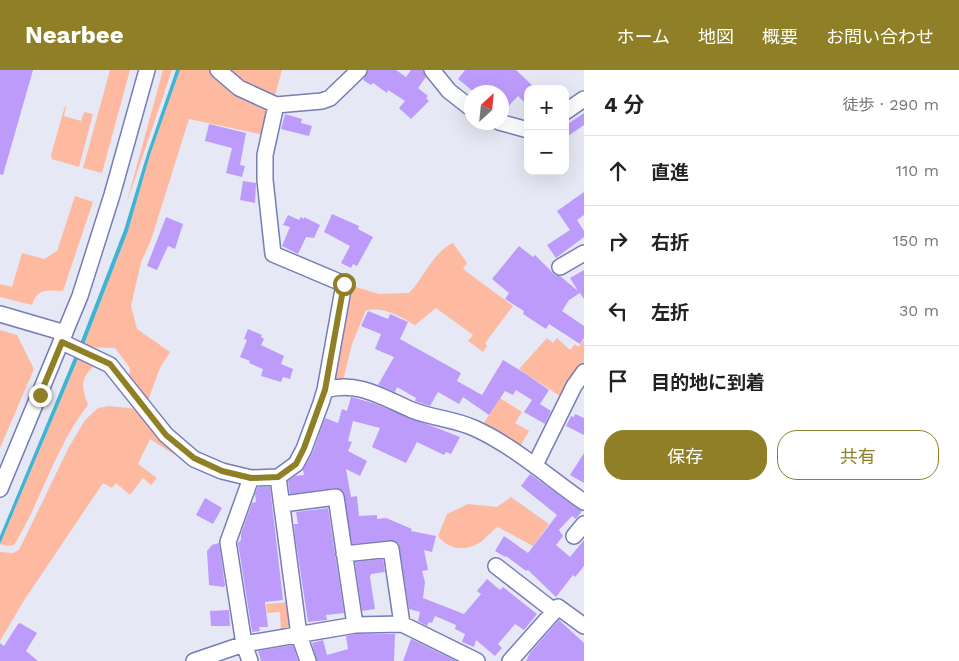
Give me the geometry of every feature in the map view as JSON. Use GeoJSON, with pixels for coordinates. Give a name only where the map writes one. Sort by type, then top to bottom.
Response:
{"type":"FeatureCollection","features":[{"type":"Feature","properties":{"kind":"street"},"geometry":{"type":"LineString","coordinates":[[0,489],[64,338],[93,259],[147,70]]}},
{"type":"Feature","properties":{"kind":"street"},"geometry":{"type":"LineString","coordinates":[[218,70],[239,88],[276,105],[322,101],[330,98],[359,70]]}},
{"type":"Feature","properties":{"kind":"street"},"geometry":{"type":"LineString","coordinates":[[432,70],[449,91],[464,103]]}},
{"type":"Feature","properties":{"kind":"street"},"geometry":{"type":"LineString","coordinates":[[569,109],[584,98]]}},
{"type":"Feature","properties":{"kind":"street"},"geometry":{"type":"LineString","coordinates":[[0,314],[64,338],[80,350],[110,364],[166,435],[183,451],[208,465],[251,478],[278,477],[296,464],[308,440],[325,390],[344,284],[273,254],[265,180],[265,155],[276,105]]}},
{"type":"Feature","properties":{"kind":"street"},"geometry":{"type":"LineString","coordinates":[[509,125],[524,129]]}},
{"type":"Feature","properties":{"kind":"street"},"geometry":{"type":"LineString","coordinates":[[560,267],[584,253]]}},
{"type":"Feature","properties":{"kind":"street"},"geometry":{"type":"LineString","coordinates":[[535,465],[574,386],[584,372]]}},
{"type":"Feature","properties":{"kind":"street"},"geometry":{"type":"LineString","coordinates":[[325,390],[348,387],[371,391],[414,411],[442,420],[463,423],[535,465],[584,502]]}},
{"type":"Feature","properties":{"kind":"street"},"geometry":{"type":"LineString","coordinates":[[278,477],[299,635],[308,661]]}},
{"type":"Feature","properties":{"kind":"street"},"geometry":{"type":"LineString","coordinates":[[250,661],[244,644],[228,542],[251,478]]}},
{"type":"Feature","properties":{"kind":"street"},"geometry":{"type":"LineString","coordinates":[[283,504],[336,497],[355,625]]}},
{"type":"Feature","properties":{"kind":"street"},"geometry":{"type":"LineString","coordinates":[[574,536],[584,524]]}},
{"type":"Feature","properties":{"kind":"street"},"geometry":{"type":"LineString","coordinates":[[344,554],[391,549],[402,624]]}},
{"type":"Feature","properties":{"kind":"street"},"geometry":{"type":"LineString","coordinates":[[496,566],[554,611]]}},
{"type":"Feature","properties":{"kind":"street"},"geometry":{"type":"LineString","coordinates":[[510,661],[558,607],[584,626]]}},
{"type":"Feature","properties":{"kind":"street"},"geometry":{"type":"LineString","coordinates":[[194,661],[244,644],[355,625],[402,624],[477,661]]}},
{"type":"Feature","properties":{"kind":"shaded area"},"geometry":{"type":"Polygon","coordinates":[[[110,70],[130,70],[102,173],[83,168],[110,70]]]}},
{"type":"Feature","properties":{"kind":"shaded area"},"geometry":{"type":"Polygon","coordinates":[[[163,70],[172,70],[126,205],[163,70]]]}},
{"type":"Feature","properties":{"kind":"shaded area"},"geometry":{"type":"Polygon","coordinates":[[[180,70],[282,70],[264,135],[189,119],[151,240],[141,262],[131,306],[137,329],[170,352],[160,368],[147,403],[129,380],[130,368],[115,348],[83,347],[128,231],[150,155],[180,70]]]}},
{"type":"Feature","properties":{"kind":"shaded area"},"geometry":{"type":"Polygon","coordinates":[[[65,106],[64,116],[81,121],[84,112],[93,114],[79,167],[52,159],[51,155],[65,106]]]}},
{"type":"Feature","properties":{"kind":"shaded area"},"geometry":{"type":"Polygon","coordinates":[[[75,196],[93,202],[63,291],[44,291],[37,295],[32,305],[0,297],[0,284],[12,287],[22,253],[44,259],[57,251],[75,196]]]}},
{"type":"Feature","properties":{"kind":"shaded area"},"geometry":{"type":"Polygon","coordinates":[[[453,243],[467,263],[463,269],[513,306],[485,343],[487,346],[483,352],[468,341],[473,335],[436,308],[415,325],[386,311],[366,310],[352,344],[343,381],[335,380],[332,376],[350,288],[356,287],[379,294],[409,293],[434,259],[453,243]]]}},
{"type":"Feature","properties":{"kind":"shaded area"},"geometry":{"type":"Polygon","coordinates":[[[0,330],[17,335],[34,369],[0,448],[0,330]]]}},
{"type":"Feature","properties":{"kind":"shaded area"},"geometry":{"type":"Polygon","coordinates":[[[547,338],[553,343],[557,338],[570,350],[575,344],[578,347],[584,340],[584,365],[563,398],[519,369],[547,338]]]}},
{"type":"Feature","properties":{"kind":"shaded area"},"geometry":{"type":"Polygon","coordinates":[[[80,354],[98,362],[88,372],[84,381],[84,392],[88,405],[66,438],[33,510],[14,545],[0,544],[80,354]]]}},
{"type":"Feature","properties":{"kind":"shaded area"},"geometry":{"type":"Polygon","coordinates":[[[500,398],[522,412],[515,423],[529,431],[519,448],[482,426],[500,398]]]}},
{"type":"Feature","properties":{"kind":"shaded area"},"geometry":{"type":"Polygon","coordinates":[[[109,406],[138,409],[178,451],[175,455],[150,439],[138,464],[157,478],[151,485],[143,478],[130,495],[116,483],[112,488],[103,483],[23,602],[0,641],[0,552],[13,553],[19,550],[69,447],[85,420],[98,408],[109,406]]]}},
{"type":"Feature","properties":{"kind":"shaded area"},"geometry":{"type":"Polygon","coordinates":[[[511,497],[549,524],[533,546],[498,527],[477,544],[466,548],[448,545],[438,536],[447,514],[468,504],[497,507],[511,497]]]}},
{"type":"Feature","properties":{"kind":"shaded area"},"geometry":{"type":"Polygon","coordinates":[[[289,602],[292,625],[288,631],[281,632],[280,612],[267,613],[266,604],[289,602]]]}},
{"type":"Feature","properties":{"kind":"water"},"geometry":{"type":"Polygon","coordinates":[[[176,70],[180,70],[150,155],[128,231],[83,347],[79,346],[124,230],[147,154],[176,70]]]}},
{"type":"Feature","properties":{"kind":"water"},"geometry":{"type":"Polygon","coordinates":[[[76,353],[80,354],[0,544],[0,536],[76,353]]]}},
{"type":"Feature","properties":{"kind":"building"},"geometry":{"type":"Polygon","coordinates":[[[0,70],[33,70],[3,175],[0,174],[0,70]]]}},
{"type":"Feature","properties":{"kind":"building"},"geometry":{"type":"Polygon","coordinates":[[[368,70],[396,70],[406,77],[411,70],[423,70],[426,77],[418,88],[428,96],[426,98],[429,101],[411,119],[399,108],[405,101],[388,90],[387,93],[373,83],[371,85],[363,80],[368,70]]]}},
{"type":"Feature","properties":{"kind":"building"},"geometry":{"type":"Polygon","coordinates":[[[465,70],[516,70],[532,85],[524,85],[524,102],[518,96],[509,106],[509,85],[465,85],[458,79],[465,70]]]}},
{"type":"Feature","properties":{"kind":"building"},"geometry":{"type":"Polygon","coordinates":[[[584,113],[584,125],[569,135],[569,123],[584,113]]]}},
{"type":"Feature","properties":{"kind":"building"},"geometry":{"type":"Polygon","coordinates":[[[285,114],[302,119],[301,123],[312,126],[309,136],[281,129],[285,114]]]}},
{"type":"Feature","properties":{"kind":"building"},"geometry":{"type":"Polygon","coordinates":[[[209,124],[246,133],[240,165],[245,166],[242,177],[226,173],[232,148],[205,141],[209,124]]]}},
{"type":"Feature","properties":{"kind":"building"},"geometry":{"type":"Polygon","coordinates":[[[243,181],[256,183],[255,203],[240,200],[243,181]]]}},
{"type":"Feature","properties":{"kind":"building"},"geometry":{"type":"Polygon","coordinates":[[[584,192],[584,215],[577,220],[584,231],[584,237],[556,258],[547,245],[570,230],[557,211],[584,192]]]}},
{"type":"Feature","properties":{"kind":"building"},"geometry":{"type":"Polygon","coordinates":[[[332,214],[359,226],[358,229],[373,237],[357,266],[353,264],[351,268],[341,263],[350,246],[324,232],[332,214]]]}},
{"type":"Feature","properties":{"kind":"building"},"geometry":{"type":"Polygon","coordinates":[[[288,215],[299,220],[301,217],[304,219],[304,217],[320,225],[314,238],[306,237],[298,254],[282,246],[290,227],[283,225],[288,215]]]}},
{"type":"Feature","properties":{"kind":"building"},"geometry":{"type":"Polygon","coordinates":[[[166,217],[183,224],[175,249],[168,246],[157,270],[147,266],[166,217]]]}},
{"type":"Feature","properties":{"kind":"building"},"geometry":{"type":"Polygon","coordinates":[[[519,246],[533,257],[535,255],[555,275],[560,276],[578,291],[570,278],[584,270],[584,299],[580,293],[569,300],[562,311],[584,326],[584,338],[580,344],[549,324],[546,329],[523,314],[524,311],[505,299],[509,293],[492,279],[519,246]]]}},
{"type":"Feature","properties":{"kind":"building"},"geometry":{"type":"Polygon","coordinates":[[[368,311],[388,319],[390,314],[408,322],[400,339],[461,373],[457,381],[482,395],[503,360],[526,374],[549,390],[540,404],[551,411],[545,424],[524,412],[532,400],[516,390],[513,395],[505,391],[489,415],[463,397],[459,404],[438,392],[430,406],[415,401],[416,398],[397,387],[395,392],[378,385],[394,357],[375,349],[381,334],[361,326],[368,311]]]}},
{"type":"Feature","properties":{"kind":"building"},"geometry":{"type":"Polygon","coordinates":[[[248,329],[262,335],[261,337],[264,339],[261,345],[284,356],[281,364],[293,369],[290,379],[283,377],[281,382],[261,376],[263,369],[240,357],[247,340],[244,339],[248,329]]]}},
{"type":"Feature","properties":{"kind":"building"},"geometry":{"type":"Polygon","coordinates":[[[351,397],[373,403],[460,437],[451,454],[446,452],[444,455],[417,442],[406,463],[372,447],[380,428],[353,421],[348,441],[352,442],[348,451],[367,461],[360,476],[346,469],[351,497],[357,496],[359,516],[377,515],[377,519],[386,518],[412,529],[411,531],[436,536],[432,552],[424,550],[428,570],[422,571],[425,582],[423,598],[464,614],[481,594],[477,591],[487,579],[500,590],[503,587],[537,614],[524,630],[515,624],[498,644],[502,648],[495,656],[476,640],[474,647],[462,642],[465,634],[455,629],[456,625],[435,616],[432,623],[429,622],[427,626],[418,621],[420,612],[409,609],[399,544],[390,540],[352,544],[343,491],[335,488],[290,494],[288,481],[295,476],[304,475],[303,470],[313,452],[325,418],[338,423],[342,409],[347,411],[351,397]]]}},
{"type":"Feature","properties":{"kind":"building"},"geometry":{"type":"Polygon","coordinates":[[[575,414],[584,418],[584,435],[566,426],[571,416],[574,417],[575,414]]]}},
{"type":"Feature","properties":{"kind":"building"},"geometry":{"type":"Polygon","coordinates":[[[584,453],[584,483],[570,475],[584,453]]]}},
{"type":"Feature","properties":{"kind":"building"},"geometry":{"type":"Polygon","coordinates":[[[530,474],[582,511],[576,519],[572,516],[559,530],[563,536],[556,545],[570,557],[584,540],[584,566],[575,577],[573,575],[556,597],[528,570],[526,571],[506,556],[495,551],[504,536],[528,553],[557,515],[521,486],[530,474]]]}},
{"type":"Feature","properties":{"kind":"building"},"geometry":{"type":"Polygon","coordinates":[[[258,487],[270,487],[283,600],[265,602],[268,627],[259,627],[260,631],[252,632],[238,543],[241,540],[241,534],[252,503],[256,502],[255,494],[258,487]]]}},
{"type":"Feature","properties":{"kind":"building"},"geometry":{"type":"Polygon","coordinates":[[[205,498],[222,508],[213,524],[196,515],[205,498]]]}},
{"type":"Feature","properties":{"kind":"building"},"geometry":{"type":"Polygon","coordinates":[[[328,508],[344,613],[326,615],[327,620],[308,622],[295,536],[294,524],[298,524],[296,512],[328,508]]]}},
{"type":"Feature","properties":{"kind":"building"},"geometry":{"type":"Polygon","coordinates":[[[219,543],[225,586],[223,587],[209,585],[207,551],[212,545],[219,543]]]}},
{"type":"Feature","properties":{"kind":"building"},"geometry":{"type":"Polygon","coordinates":[[[383,559],[385,572],[371,574],[370,577],[375,609],[362,611],[355,562],[383,559]]]}},
{"type":"Feature","properties":{"kind":"building"},"geometry":{"type":"Polygon","coordinates":[[[229,610],[230,626],[211,626],[210,611],[229,610]]]}},
{"type":"Feature","properties":{"kind":"building"},"geometry":{"type":"Polygon","coordinates":[[[559,620],[584,643],[584,661],[526,661],[530,653],[559,620]]]}},
{"type":"Feature","properties":{"kind":"building"},"geometry":{"type":"Polygon","coordinates":[[[20,623],[37,633],[26,651],[38,661],[0,661],[0,643],[4,646],[20,623]]]}},
{"type":"Feature","properties":{"kind":"building"},"geometry":{"type":"Polygon","coordinates":[[[356,634],[395,634],[394,661],[317,661],[312,643],[323,640],[327,655],[348,649],[346,636],[356,634]]]}},
{"type":"Feature","properties":{"kind":"building"},"geometry":{"type":"Polygon","coordinates":[[[411,639],[456,661],[403,661],[411,639]]]}},
{"type":"Feature","properties":{"kind":"building"},"geometry":{"type":"Polygon","coordinates":[[[293,645],[298,661],[261,661],[258,651],[293,645]]]}},
{"type":"Feature","properties":{"kind":"route"},"geometry":{"type":"LineString","coordinates":[[40,395],[62,342],[94,355],[110,364],[120,374],[130,390],[166,435],[183,451],[194,458],[222,471],[251,478],[278,477],[296,464],[311,432],[325,390],[344,284]]}}]}
